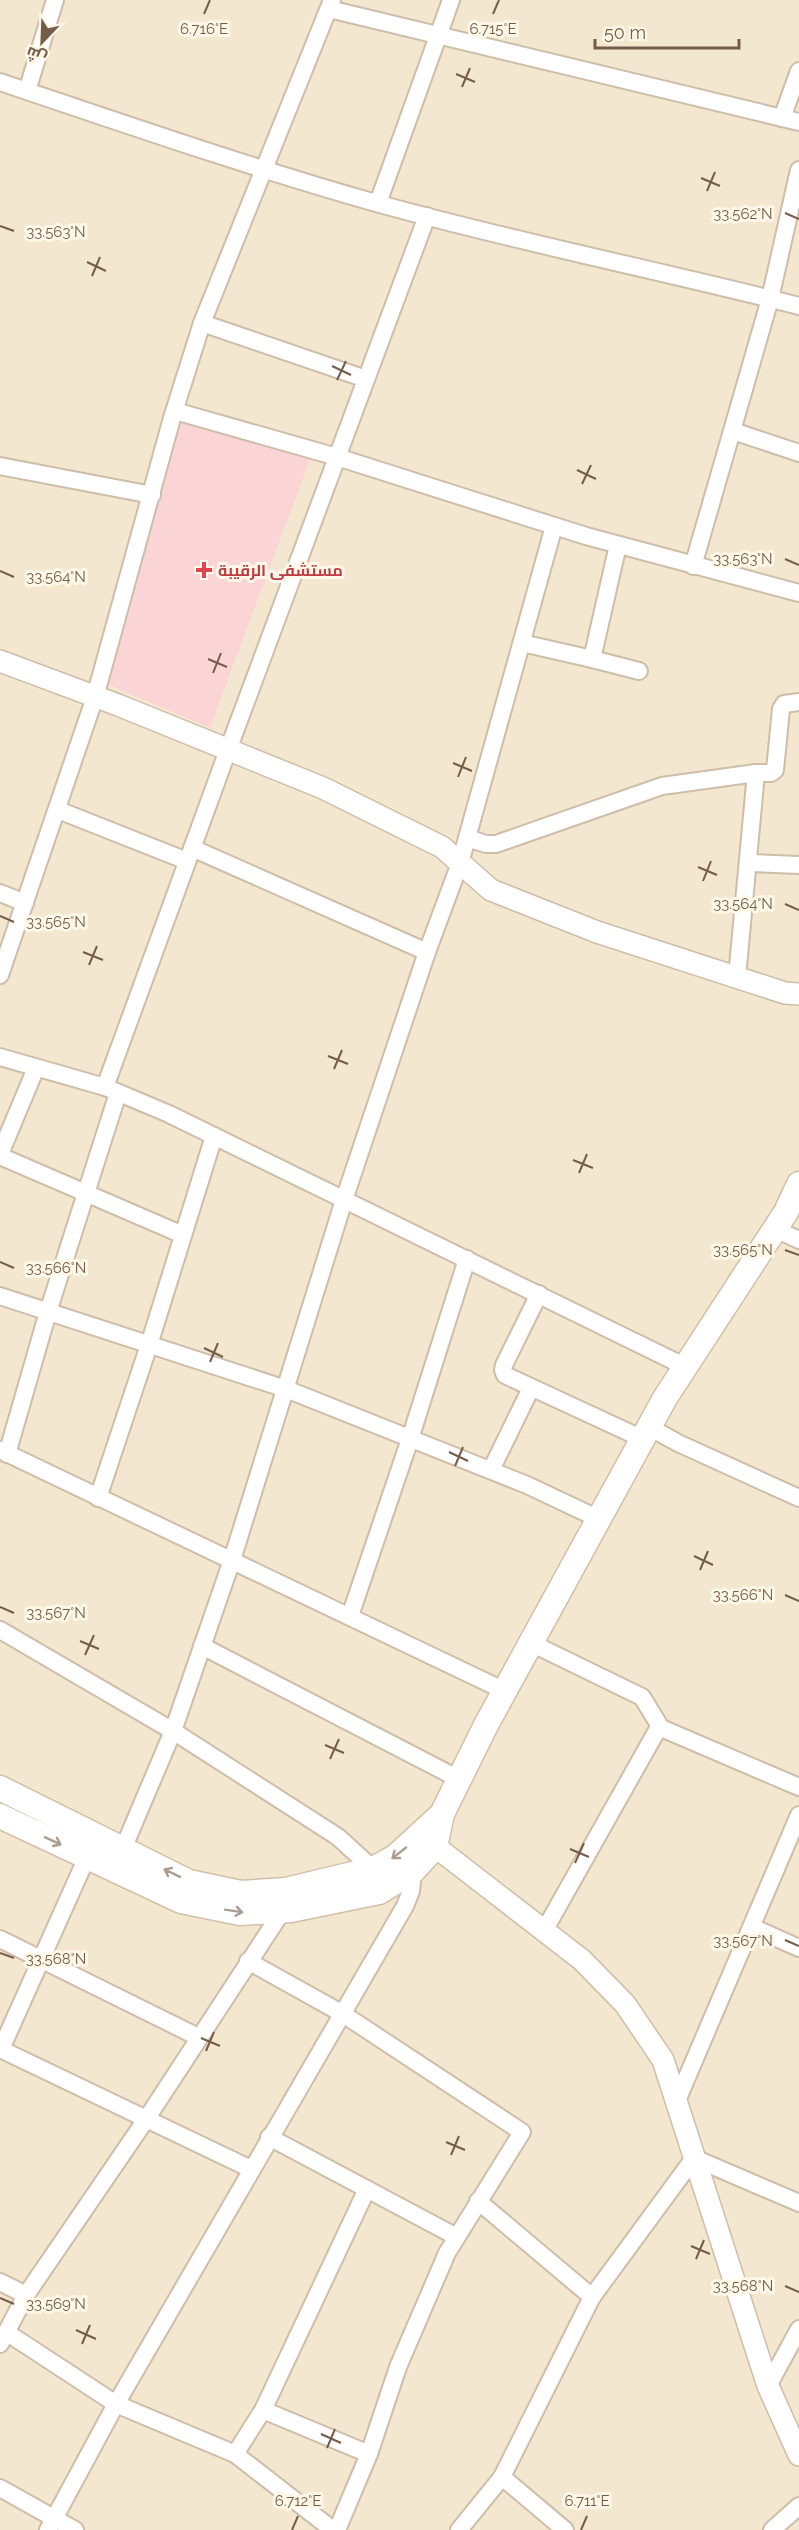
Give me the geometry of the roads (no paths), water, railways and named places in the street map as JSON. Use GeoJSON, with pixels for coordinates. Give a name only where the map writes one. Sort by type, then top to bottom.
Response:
{"type":"FeatureCollection","features":[{"type":"Feature","properties":{"kind":"main road"},"geometry":{"type":"LineString","coordinates":[[0,1816],[181,1901],[240,1913],[283,1910],[379,1892],[413,1871],[505,1691],[646,1433],[775,1229],[799,1184]]}},
{"type":"Feature","properties":{"kind":"main road"},"geometry":{"type":"LineString","coordinates":[[0,1788],[189,1882],[241,1893],[286,1890],[373,1869],[427,1841]]}},
{"type":"Feature","properties":{"kind":"street"},"geometry":{"type":"LineString","coordinates":[[27,91],[55,0]]}},
{"type":"Feature","properties":{"kind":"street"},"geometry":{"type":"LineString","coordinates":[[378,203],[451,0]]}},
{"type":"Feature","properties":{"kind":"street"},"geometry":{"type":"LineString","coordinates":[[0,975],[95,697],[202,323],[331,4],[437,36],[799,122]]}},
{"type":"Feature","properties":{"kind":"street"},"geometry":{"type":"LineString","coordinates":[[782,118],[799,72]]}},
{"type":"Feature","properties":{"kind":"street"},"geometry":{"type":"LineString","coordinates":[[0,82],[264,170],[378,203],[582,255],[799,306]]}},
{"type":"Feature","properties":{"kind":"street"},"geometry":{"type":"LineString","coordinates":[[693,566],[795,210],[799,170]]}},
{"type":"Feature","properties":{"kind":"street"},"geometry":{"type":"LineString","coordinates":[[426,216],[190,854],[111,1090],[85,1193],[3,1452],[505,1691]]}},
{"type":"Feature","properties":{"kind":"street"},"geometry":{"type":"LineString","coordinates":[[202,323],[366,379]]}},
{"type":"Feature","properties":{"kind":"street"},"geometry":{"type":"LineString","coordinates":[[175,411],[337,457],[618,545],[799,593]]}},
{"type":"Feature","properties":{"kind":"street"},"geometry":{"type":"LineString","coordinates":[[733,431],[799,453]]}},
{"type":"Feature","properties":{"kind":"street"},"geometry":{"type":"LineString","coordinates":[[0,466],[152,495]]}},
{"type":"Feature","properties":{"kind":"street"},"geometry":{"type":"LineString","coordinates":[[123,1849],[173,1731],[232,1560],[344,1200],[460,863],[554,526]]}},
{"type":"Feature","properties":{"kind":"street"},"geometry":{"type":"LineString","coordinates":[[592,659],[618,545]]}},
{"type":"Feature","properties":{"kind":"street"},"geometry":{"type":"LineString","coordinates":[[522,643],[639,671]]}},
{"type":"Feature","properties":{"kind":"street"},"geometry":{"type":"LineString","coordinates":[[0,661],[323,788],[442,848],[491,890],[597,932],[785,993],[799,994]]}},
{"type":"Feature","properties":{"kind":"street"},"geometry":{"type":"LineString","coordinates":[[467,838],[486,844],[496,844],[662,786],[771,773],[775,770],[781,709],[783,704],[799,702]]}},
{"type":"Feature","properties":{"kind":"street"},"geometry":{"type":"LineString","coordinates":[[737,977],[756,773]]}},
{"type":"Feature","properties":{"kind":"street"},"geometry":{"type":"LineString","coordinates":[[58,810],[190,854],[428,952]]}},
{"type":"Feature","properties":{"kind":"street"},"geometry":{"type":"LineString","coordinates":[[749,863],[799,865]]}},
{"type":"Feature","properties":{"kind":"street"},"geometry":{"type":"LineString","coordinates":[[0,893],[25,903]]}},
{"type":"Feature","properties":{"kind":"street"},"geometry":{"type":"LineString","coordinates":[[0,1058],[111,1090],[214,1136],[686,1367]]}},
{"type":"Feature","properties":{"kind":"street"},"geometry":{"type":"LineString","coordinates":[[36,1068],[0,1155],[183,1235]]}},
{"type":"Feature","properties":{"kind":"street"},"geometry":{"type":"LineString","coordinates":[[98,1498],[214,1136]]}},
{"type":"Feature","properties":{"kind":"street"},"geometry":{"type":"LineString","coordinates":[[775,1229],[799,1240]]}},
{"type":"Feature","properties":{"kind":"street"},"geometry":{"type":"LineString","coordinates":[[350,1616],[467,1259]]}},
{"type":"Feature","properties":{"kind":"street"},"geometry":{"type":"LineString","coordinates":[[539,1294],[503,1370],[505,1375],[531,1388],[646,1433],[678,1443],[799,1498]]}},
{"type":"Feature","properties":{"kind":"street"},"geometry":{"type":"LineString","coordinates":[[0,1296],[286,1389],[491,1470],[599,1519]]}},
{"type":"Feature","properties":{"kind":"street"},"geometry":{"type":"LineString","coordinates":[[491,1470],[531,1388]]}},
{"type":"Feature","properties":{"kind":"street"},"geometry":{"type":"LineString","coordinates":[[0,1630],[173,1731],[338,1837],[373,1869]]}},
{"type":"Feature","properties":{"kind":"street"},"geometry":{"type":"LineString","coordinates":[[531,1643],[642,1696],[659,1727],[799,1787]]}},
{"type":"Feature","properties":{"kind":"street"},"geometry":{"type":"LineString","coordinates":[[202,1646],[459,1779]]}},
{"type":"Feature","properties":{"kind":"street"},"geometry":{"type":"LineString","coordinates":[[544,1931],[659,1727]]}},
{"type":"Feature","properties":{"kind":"street"},"geometry":{"type":"LineString","coordinates":[[676,2103],[799,1815]]}},
{"type":"Feature","properties":{"kind":"street"},"geometry":{"type":"LineString","coordinates":[[427,1841],[582,1960],[625,2004],[663,2060],[768,2386],[799,2455]]}},
{"type":"Feature","properties":{"kind":"street"},"geometry":{"type":"LineString","coordinates":[[87,1857],[0,2049],[251,2169]]}},
{"type":"Feature","properties":{"kind":"street"},"geometry":{"type":"LineString","coordinates":[[51,2524],[116,2404],[409,1899],[413,1871]]}},
{"type":"Feature","properties":{"kind":"street"},"geometry":{"type":"LineString","coordinates":[[249,1961],[343,2014],[522,2132],[455,2236],[398,2367],[369,2454],[335,2530],[235,2454],[116,2404],[3,2338],[26,2295],[147,2118],[198,2037],[283,1910]]}},
{"type":"Feature","properties":{"kind":"street"},"geometry":{"type":"LineString","coordinates":[[752,1927],[799,1948]]}},
{"type":"Feature","properties":{"kind":"street"},"geometry":{"type":"LineString","coordinates":[[0,1939],[198,2037]]}},
{"type":"Feature","properties":{"kind":"street"},"geometry":{"type":"LineString","coordinates":[[269,2137],[455,2236]]}},
{"type":"Feature","properties":{"kind":"street"},"geometry":{"type":"LineString","coordinates":[[694,2158],[799,2203]]}},
{"type":"Feature","properties":{"kind":"street"},"geometry":{"type":"LineString","coordinates":[[459,2530],[502,2477],[592,2297],[694,2158]]}},
{"type":"Feature","properties":{"kind":"street"},"geometry":{"type":"LineString","coordinates":[[235,2454],[263,2410],[367,2189]]}},
{"type":"Feature","properties":{"kind":"street"},"geometry":{"type":"LineString","coordinates":[[478,2201],[592,2297]]}},
{"type":"Feature","properties":{"kind":"street"},"geometry":{"type":"LineString","coordinates":[[0,2282],[26,2295]]}},
{"type":"Feature","properties":{"kind":"street"},"geometry":{"type":"LineString","coordinates":[[768,2386],[799,2329]]}},
{"type":"Feature","properties":{"kind":"street"},"geometry":{"type":"LineString","coordinates":[[263,2410],[369,2454]]}},
{"type":"Feature","properties":{"kind":"street"},"geometry":{"type":"LineString","coordinates":[[502,2477],[565,2530]]}},
{"type":"Feature","properties":{"kind":"street"},"geometry":{"type":"LineString","coordinates":[[0,2488],[51,2524],[75,2530]]}},
{"type":"Feature","properties":{"kind":"street"},"geometry":{"type":"LineString","coordinates":[[772,2530],[799,2506]]}},
{"type":"Feature","properties":{"kind":"place","name":"مستشفى الرقيبة"},"geometry":{"type":"Point","coordinates":[204,570]}}]}
